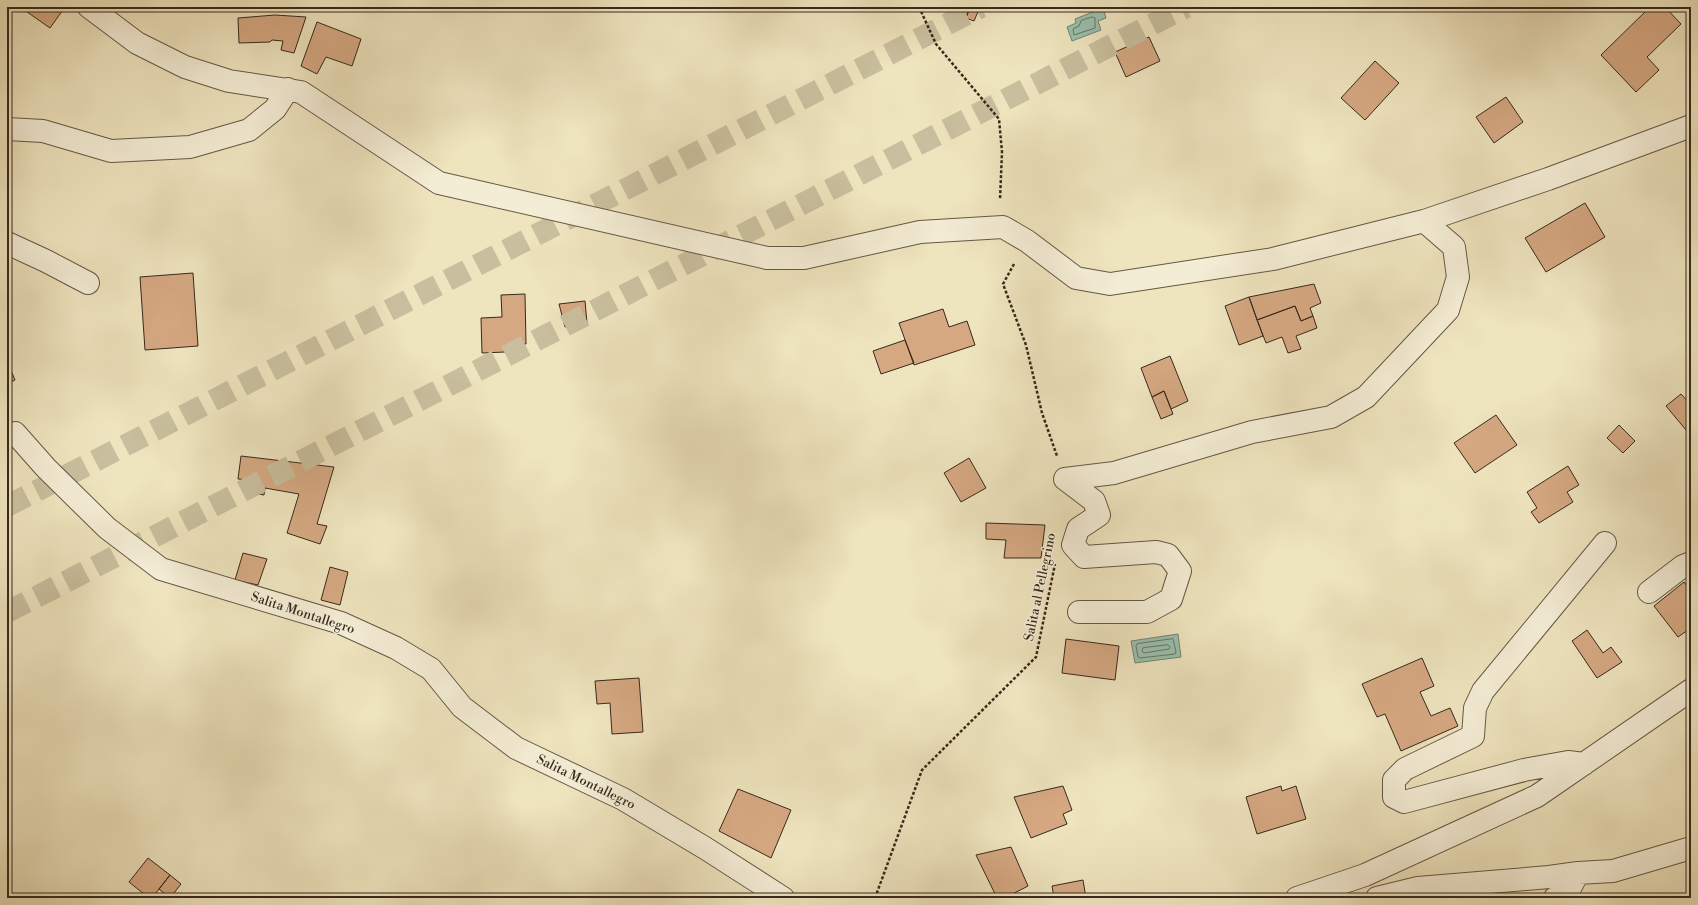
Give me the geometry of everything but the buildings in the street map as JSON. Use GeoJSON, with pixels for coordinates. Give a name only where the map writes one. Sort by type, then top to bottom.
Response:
{"type":"FeatureCollection","features":[{"type":"Feature","properties":{"kind":"street"},"geometry":{"type":"LineString","coordinates":[[90,7],[137,43],[185,67],[229,81],[301,92],[439,183],[768,258],[804,258],[920,232],[1002,227],[1027,241],[1076,278],[1110,284],[1273,259],[1424,221],[1548,179],[1691,126]]}},
{"type":"Feature","properties":{"kind":"street"},"geometry":{"type":"LineString","coordinates":[[7,129],[43,132],[111,151],[190,147],[249,130],[275,109],[288,89]]}},
{"type":"Feature","properties":{"kind":"street"},"geometry":{"type":"LineString","coordinates":[[1065,479],[1114,473],[1252,432],[1331,417],[1366,397],[1448,310],[1458,277],[1454,248],[1424,221]]}},
{"type":"Feature","properties":{"kind":"street"},"geometry":{"type":"LineString","coordinates":[[7,243],[88,283]]}},
{"type":"Feature","properties":{"kind":"street","name":"Salita Montallegro"},"geometry":{"type":"LineString","coordinates":[[15,433],[46,468],[107,528],[161,569],[341,623],[396,648],[431,669],[462,707],[516,748],[623,799],[705,848],[783,898]]}},
{"type":"Feature","properties":{"kind":"street"},"geometry":{"type":"LineString","coordinates":[[1065,479],[1094,501],[1099,515],[1078,529],[1073,545],[1084,557],[1156,552],[1168,555],[1180,571],[1171,599],[1147,612],[1079,612]]}},
{"type":"Feature","properties":{"kind":"street"},"geometry":{"type":"LineString","coordinates":[[1584,764],[1568,762],[1524,770],[1404,802],[1394,797],[1394,780],[1405,769],[1472,736],[1475,708],[1483,691],[1606,543]]}},
{"type":"Feature","properties":{"kind":"street"},"geometry":{"type":"LineString","coordinates":[[1649,592],[1683,566],[1691,563]]}},
{"type":"Feature","properties":{"kind":"street"},"geometry":{"type":"LineString","coordinates":[[1297,898],[1365,874],[1537,796],[1691,690]]}},
{"type":"Feature","properties":{"kind":"street"},"geometry":{"type":"LineString","coordinates":[[1377,898],[1418,888],[1613,871],[1691,848]]}},
{"type":"Feature","properties":{"kind":"street"},"geometry":{"type":"LineString","coordinates":[[1555,898],[1569,890],[1578,873]]}},
{"type":"Feature","properties":{"kind":"path"},"geometry":{"type":"LineString","coordinates":[[919,7],[936,44],[999,119],[1002,152],[1000,195],[1002,227]]}},
{"type":"Feature","properties":{"kind":"path"},"geometry":{"type":"LineString","coordinates":[[1027,241],[1003,284],[1026,345],[1042,413],[1065,479]]}},
{"type":"Feature","properties":{"kind":"path","name":"Salita al Pellegrino"},"geometry":{"type":"LineString","coordinates":[[875,898],[922,770],[1036,657],[1055,563]]}},
{"type":"Feature","properties":{"kind":"water"},"geometry":{"type":"Polygon","coordinates":[[[1103,8],[1106,18],[1098,21],[1101,30],[1072,41],[1067,27],[1076,23],[1075,19],[1103,8]]]}},
{"type":"Feature","properties":{"kind":"water"},"geometry":{"type":"Polygon","coordinates":[[[1178,634],[1181,657],[1135,663],[1131,641],[1178,634]]]}},
{"type":"Feature","properties":{"kind":"tunnel"},"geometry":{"type":"LineString","coordinates":[[7,506],[981,7]]}},
{"type":"Feature","properties":{"kind":"tunnel"},"geometry":{"type":"LineString","coordinates":[[7,612],[1186,7]]}}]}
